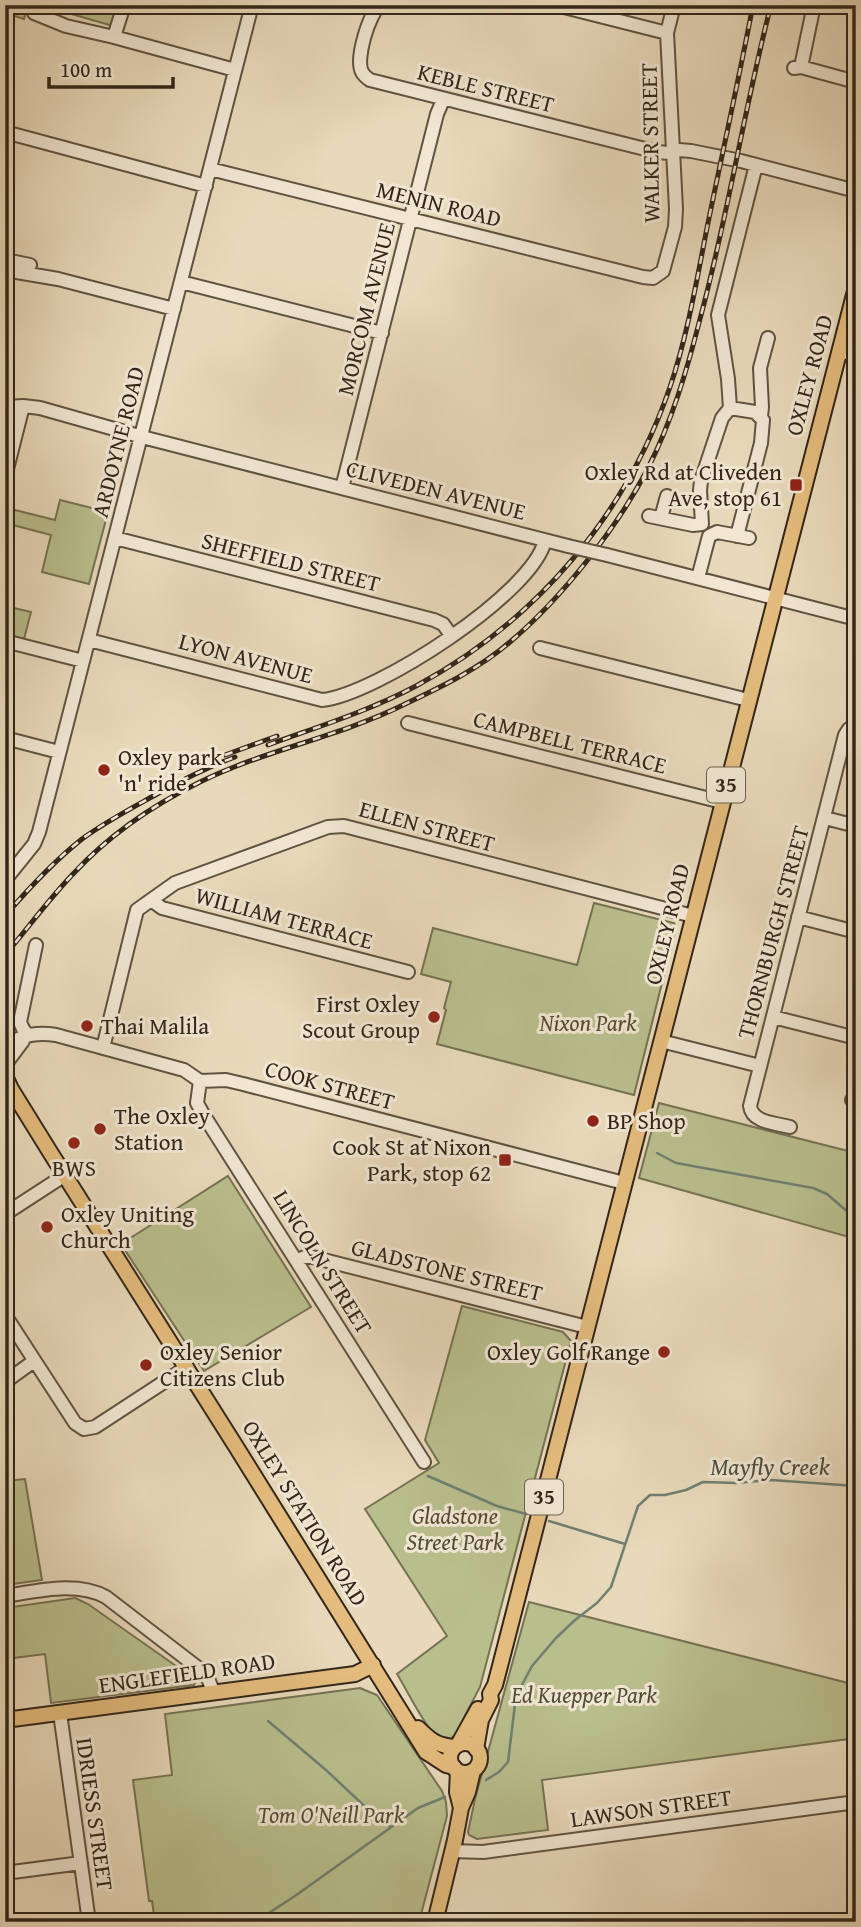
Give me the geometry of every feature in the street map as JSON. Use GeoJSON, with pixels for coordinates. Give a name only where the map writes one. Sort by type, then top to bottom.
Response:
{"type":"FeatureCollection","features":[{"type":"Feature","properties":{"kind":"main road","name":"OXLEY ROAD"},"geometry":{"type":"LineString","coordinates":[[457,1746],[485,1697],[495,1685],[856,287]]}},
{"type":"Feature","properties":{"kind":"main road","name":"OXLEY STATION ROAD"},"geometry":{"type":"LineString","coordinates":[[5,1076],[426,1752],[446,1765],[461,1770]]}},
{"type":"Feature","properties":{"kind":"main road","name":"OXLEY STATION ROAD"},"geometry":{"type":"LineString","coordinates":[[5,1096],[32,1122]]}},
{"type":"Feature","properties":{"kind":"main road","name":"ENGLEFIELD ROAD"},"geometry":{"type":"LineString","coordinates":[[5,1720],[355,1674],[373,1665]]}},
{"type":"Feature","properties":{"kind":"main road","name":"OXLEY ROAD"},"geometry":{"type":"LineString","coordinates":[[476,1749],[481,1720],[491,1700],[490,1694]]}},
{"type":"Feature","properties":{"kind":"main road","name":"OXLEY STATION ROAD"},"geometry":{"type":"LineString","coordinates":[[404,1714],[433,1743],[445,1747],[457,1746]]}},
{"type":"Feature","properties":{"kind":"main road"},"geometry":{"type":"LineString","coordinates":[[457,1746],[468,1744],[476,1749]]}},
{"type":"Feature","properties":{"kind":"main road","name":"35"},"geometry":{"type":"LineString","coordinates":[[435,1922],[461,1808],[468,1792],[461,1770],[450,1757],[457,1746]]}},
{"type":"Feature","properties":{"kind":"main road","name":"35"},"geometry":{"type":"LineString","coordinates":[[461,1770],[476,1767],[480,1758],[476,1749]]}},
{"type":"Feature","properties":{"kind":"street"},"geometry":{"type":"LineString","coordinates":[[114,37],[124,5]]}},
{"type":"Feature","properties":{"kind":"street","name":"ARDOYNE ROAD"},"geometry":{"type":"LineString","coordinates":[[7,874],[34,844],[39,832],[252,5]]}},
{"type":"Feature","properties":{"kind":"street","name":"KEBLE STREET"},"geometry":{"type":"LineString","coordinates":[[380,5],[368,25],[360,61],[363,75],[370,80],[657,152],[691,151],[856,191]]}},
{"type":"Feature","properties":{"kind":"street"},"geometry":{"type":"LineString","coordinates":[[556,5],[667,33]]}},
{"type":"Feature","properties":{"kind":"street","name":"WALKER STREET"},"geometry":{"type":"LineString","coordinates":[[657,276],[663,271],[675,227],[667,33],[674,5]]}},
{"type":"Feature","properties":{"kind":"street"},"geometry":{"type":"LineString","coordinates":[[814,5],[798,68],[856,82]]}},
{"type":"Feature","properties":{"kind":"street"},"geometry":{"type":"LineString","coordinates":[[34,13],[65,26],[236,70]]}},
{"type":"Feature","properties":{"kind":"street","name":"MORCOM AVENUE"},"geometry":{"type":"LineString","coordinates":[[342,488],[437,114],[443,100]]}},
{"type":"Feature","properties":{"kind":"street"},"geometry":{"type":"LineString","coordinates":[[5,132],[206,186]]}},
{"type":"Feature","properties":{"kind":"street"},"geometry":{"type":"LineString","coordinates":[[698,578],[709,536],[702,524],[701,481],[722,418],[730,408],[718,315],[756,165]]}},
{"type":"Feature","properties":{"kind":"street","name":"MENIN ROAD"},"geometry":{"type":"LineString","coordinates":[[210,169],[643,277],[657,276]]}},
{"type":"Feature","properties":{"kind":"street"},"geometry":{"type":"LineString","coordinates":[[6,264],[30,265]]}},
{"type":"Feature","properties":{"kind":"street"},"geometry":{"type":"LineString","coordinates":[[6,264],[174,309]]}},
{"type":"Feature","properties":{"kind":"street"},"geometry":{"type":"LineString","coordinates":[[181,282],[382,333]]}},
{"type":"Feature","properties":{"kind":"street"},"geometry":{"type":"LineString","coordinates":[[709,536],[717,532],[743,537],[761,443],[763,420],[760,368],[768,338]]}},
{"type":"Feature","properties":{"kind":"street"},"geometry":{"type":"LineString","coordinates":[[839,350],[856,356]]}},
{"type":"Feature","properties":{"kind":"street"},"geometry":{"type":"LineString","coordinates":[[5,478],[23,406]]}},
{"type":"Feature","properties":{"kind":"street","name":"CLIVEDEN AVENUE"},"geometry":{"type":"LineString","coordinates":[[5,407],[40,408],[856,619]]}},
{"type":"Feature","properties":{"kind":"street"},"geometry":{"type":"LineString","coordinates":[[730,408],[754,412],[761,416]]}},
{"type":"Feature","properties":{"kind":"street"},"geometry":{"type":"LineString","coordinates":[[667,496],[655,517],[692,525],[702,524]]}},
{"type":"Feature","properties":{"kind":"street","name":"SHEFFIELD STREET"},"geometry":{"type":"LineString","coordinates":[[115,538],[434,620],[443,624],[451,635]]}},
{"type":"Feature","properties":{"kind":"street","name":"LYON AVENUE"},"geometry":{"type":"LineString","coordinates":[[89,640],[322,700],[335,699],[394,673],[451,635],[505,594],[538,559],[545,540]]}},
{"type":"Feature","properties":{"kind":"street"},"geometry":{"type":"LineString","coordinates":[[5,641],[83,661]]}},
{"type":"Feature","properties":{"kind":"street"},"geometry":{"type":"LineString","coordinates":[[540,648],[748,701]]}},
{"type":"Feature","properties":{"kind":"street","name":"CAMPBELL TERRACE"},"geometry":{"type":"LineString","coordinates":[[408,723],[722,802]]}},
{"type":"Feature","properties":{"kind":"street","name":"THORNBURGH STREET"},"geometry":{"type":"LineString","coordinates":[[790,1126],[756,1118],[751,1113],[750,1106],[845,735],[856,724]]}},
{"type":"Feature","properties":{"kind":"street"},"geometry":{"type":"LineString","coordinates":[[5,738],[60,752]]}},
{"type":"Feature","properties":{"kind":"street"},"geometry":{"type":"LineString","coordinates":[[825,818],[856,826]]}},
{"type":"Feature","properties":{"kind":"street","name":"ELLEN STREET"},"geometry":{"type":"LineString","coordinates":[[103,1048],[137,910],[164,890],[188,879],[328,827],[344,826],[693,916]]}},
{"type":"Feature","properties":{"kind":"street","name":"WILLIAM TERRACE"},"geometry":{"type":"LineString","coordinates":[[151,900],[162,908],[408,972]]}},
{"type":"Feature","properties":{"kind":"street"},"geometry":{"type":"LineString","coordinates":[[798,918],[856,932]]}},
{"type":"Feature","properties":{"kind":"street"},"geometry":{"type":"LineString","coordinates":[[28,1035],[20,1022],[36,945]]}},
{"type":"Feature","properties":{"kind":"street"},"geometry":{"type":"LineString","coordinates":[[773,1017],[856,1038]]}},
{"type":"Feature","properties":{"kind":"street"},"geometry":{"type":"LineString","coordinates":[[5,1049],[28,1035]]}},
{"type":"Feature","properties":{"kind":"street"},"geometry":{"type":"LineString","coordinates":[[5,1065],[28,1035]]}},
{"type":"Feature","properties":{"kind":"street","name":"COOK STREET"},"geometry":{"type":"LineString","coordinates":[[28,1035],[56,1035],[184,1070],[200,1081],[226,1080],[624,1183]]}},
{"type":"Feature","properties":{"kind":"street"},"geometry":{"type":"LineString","coordinates":[[661,1041],[760,1066]]}},
{"type":"Feature","properties":{"kind":"street","name":"LINCOLN STREET"},"geometry":{"type":"LineString","coordinates":[[200,1081],[197,1103],[203,1114],[425,1462]]}},
{"type":"Feature","properties":{"kind":"street"},"geometry":{"type":"LineString","coordinates":[[5,1214],[65,1175]]}},
{"type":"Feature","properties":{"kind":"street","name":"GLADSTONE STREET"},"geometry":{"type":"LineString","coordinates":[[297,1260],[312,1257],[587,1328]]}},
{"type":"Feature","properties":{"kind":"street"},"geometry":{"type":"LineString","coordinates":[[5,1315],[75,1423],[84,1429],[94,1427],[187,1367]]}},
{"type":"Feature","properties":{"kind":"street"},"geometry":{"type":"LineString","coordinates":[[5,1382],[34,1361]]}},
{"type":"Feature","properties":{"kind":"street"},"geometry":{"type":"LineString","coordinates":[[5,1596],[77,1588],[94,1590],[206,1675],[214,1693]]}},
{"type":"Feature","properties":{"kind":"street","name":"IDRIESS STREET"},"geometry":{"type":"LineString","coordinates":[[60,1713],[89,1922]]}},
{"type":"Feature","properties":{"kind":"street","name":"LAWSON STREET"},"geometry":{"type":"LineString","coordinates":[[452,1851],[483,1852],[856,1802]]}},
{"type":"Feature","properties":{"kind":"street"},"geometry":{"type":"LineString","coordinates":[[5,1873],[81,1863]]}},
{"type":"Feature","properties":{"kind":"green space"},"geometry":{"type":"Polygon","coordinates":[[[5,5],[31,5],[27,7],[24,19],[5,13],[5,5]]]}},
{"type":"Feature","properties":{"kind":"green space"},"geometry":{"type":"Polygon","coordinates":[[[40,5],[117,5],[113,26],[40,5]]]}},
{"type":"Feature","properties":{"kind":"green space"},"geometry":{"type":"Polygon","coordinates":[[[60,500],[108,512],[89,584],[42,572],[51,535],[5,523],[7,508],[55,520],[60,500]]]}},
{"type":"Feature","properties":{"kind":"green space"},"geometry":{"type":"Polygon","coordinates":[[[5,606],[31,612],[24,639],[5,634],[5,606]]]}},
{"type":"Feature","properties":{"kind":"green space","name":"Nixon Park"},"geometry":{"type":"Polygon","coordinates":[[[594,903],[674,923],[676,927],[634,1095],[437,1044],[451,982],[421,974],[433,928],[577,965],[594,903]]]}},
{"type":"Feature","properties":{"kind":"green space"},"geometry":{"type":"Polygon","coordinates":[[[659,1103],[856,1153],[856,1239],[639,1178],[659,1103]]]}},
{"type":"Feature","properties":{"kind":"green space"},"geometry":{"type":"Polygon","coordinates":[[[228,1176],[311,1307],[204,1371],[121,1244],[228,1176]]]}},
{"type":"Feature","properties":{"kind":"green space","name":"Gladstone Street Park"},"geometry":{"type":"Polygon","coordinates":[[[462,1306],[563,1332],[571,1341],[480,1687],[455,1735],[445,1740],[430,1729],[397,1674],[447,1636],[365,1509],[439,1463],[425,1440],[462,1306]]]}},
{"type":"Feature","properties":{"kind":"green space"},"geometry":{"type":"Polygon","coordinates":[[[25,1479],[42,1580],[5,1585],[5,1481],[25,1479]]]}},
{"type":"Feature","properties":{"kind":"green space"},"geometry":{"type":"Polygon","coordinates":[[[75,1598],[88,1604],[196,1680],[194,1685],[51,1703],[45,1654],[5,1659],[5,1608],[75,1598]]]}},
{"type":"Feature","properties":{"kind":"green space","name":"Ed Kuepper Park"},"geometry":{"type":"Polygon","coordinates":[[[529,1602],[856,1685],[856,1738],[542,1780],[548,1830],[477,1839],[468,1832],[475,1799],[529,1602]]]}},
{"type":"Feature","properties":{"kind":"green space","name":"Tom O'Neill Park"},"geometry":{"type":"Polygon","coordinates":[[[360,1688],[377,1695],[442,1791],[446,1802],[447,1816],[419,1922],[155,1922],[152,1901],[149,1901],[133,1780],[172,1775],[165,1714],[360,1688]]]}},
{"type":"Feature","properties":{"kind":"waterway"},"geometry":{"type":"LineString","coordinates":[[657,1153],[676,1163],[813,1188],[827,1194],[856,1219]]}},
{"type":"Feature","properties":{"kind":"waterway"},"geometry":{"type":"LineString","coordinates":[[428,1476],[497,1506],[526,1514]]}},
{"type":"Feature","properties":{"kind":"waterway","name":"Mayfly Creek"},"geometry":{"type":"LineString","coordinates":[[486,1780],[508,1762],[516,1696],[532,1666],[556,1638],[597,1603],[611,1587],[638,1506],[650,1495],[686,1490],[703,1482],[771,1480],[856,1486]]}},
{"type":"Feature","properties":{"kind":"waterway"},"geometry":{"type":"LineString","coordinates":[[549,1521],[625,1544]]}},
{"type":"Feature","properties":{"kind":"waterway"},"geometry":{"type":"LineString","coordinates":[[268,1721],[375,1816],[391,1827]]}},
{"type":"Feature","properties":{"kind":"waterway","name":"Mayfly Creek"},"geometry":{"type":"LineString","coordinates":[[255,1922],[418,1808],[445,1797]]}},
{"type":"Feature","properties":{"kind":"railway"},"geometry":{"type":"LineString","coordinates":[[268,745],[380,703],[416,686],[459,660],[500,630],[537,597],[571,561],[602,521],[651,434],[670,387],[682,347],[753,5]]}},
{"type":"Feature","properties":{"kind":"railway"},"geometry":{"type":"LineString","coordinates":[[5,955],[55,893],[87,860],[116,834],[148,811],[225,771],[378,716],[458,677],[498,652],[529,625],[587,561],[636,491],[657,450],[678,395],[710,280],[771,5]]}},
{"type":"Feature","properties":{"kind":"railway"},"geometry":{"type":"LineString","coordinates":[[225,755],[277,736]]}},
{"type":"Feature","properties":{"kind":"railway"},"geometry":{"type":"LineString","coordinates":[[5,916],[51,866],[91,833],[176,784],[235,757]]}},
{"type":"Feature","properties":{"kind":"place","name":"Oxley Rd at Cliveden Ave, stop 61"},"geometry":{"type":"Point","coordinates":[796,485]}},
{"type":"Feature","properties":{"kind":"place","name":"Oxley park 'n' ride"},"geometry":{"type":"Point","coordinates":[104,770]}},
{"type":"Feature","properties":{"kind":"place","name":"First Oxley Scout Group"},"geometry":{"type":"Point","coordinates":[434,1017]}},
{"type":"Feature","properties":{"kind":"place","name":"Thai Malila"},"geometry":{"type":"Point","coordinates":[87,1026]}},
{"type":"Feature","properties":{"kind":"place","name":"BP Shop"},"geometry":{"type":"Point","coordinates":[593,1121]}},
{"type":"Feature","properties":{"kind":"place","name":"The Oxley Station"},"geometry":{"type":"Point","coordinates":[100,1129]}},
{"type":"Feature","properties":{"kind":"place","name":"BWS"},"geometry":{"type":"Point","coordinates":[74,1143]}},
{"type":"Feature","properties":{"kind":"place","name":"Cook St at Nixon Park, stop 62"},"geometry":{"type":"Point","coordinates":[505,1160]}},
{"type":"Feature","properties":{"kind":"place","name":"Oxley Uniting Church"},"geometry":{"type":"Point","coordinates":[47,1227]}},
{"type":"Feature","properties":{"kind":"place","name":"Oxley Golf Range"},"geometry":{"type":"Point","coordinates":[664,1352]}},
{"type":"Feature","properties":{"kind":"place","name":"Oxley Senior Citizens Club"},"geometry":{"type":"Point","coordinates":[146,1365]}}]}
